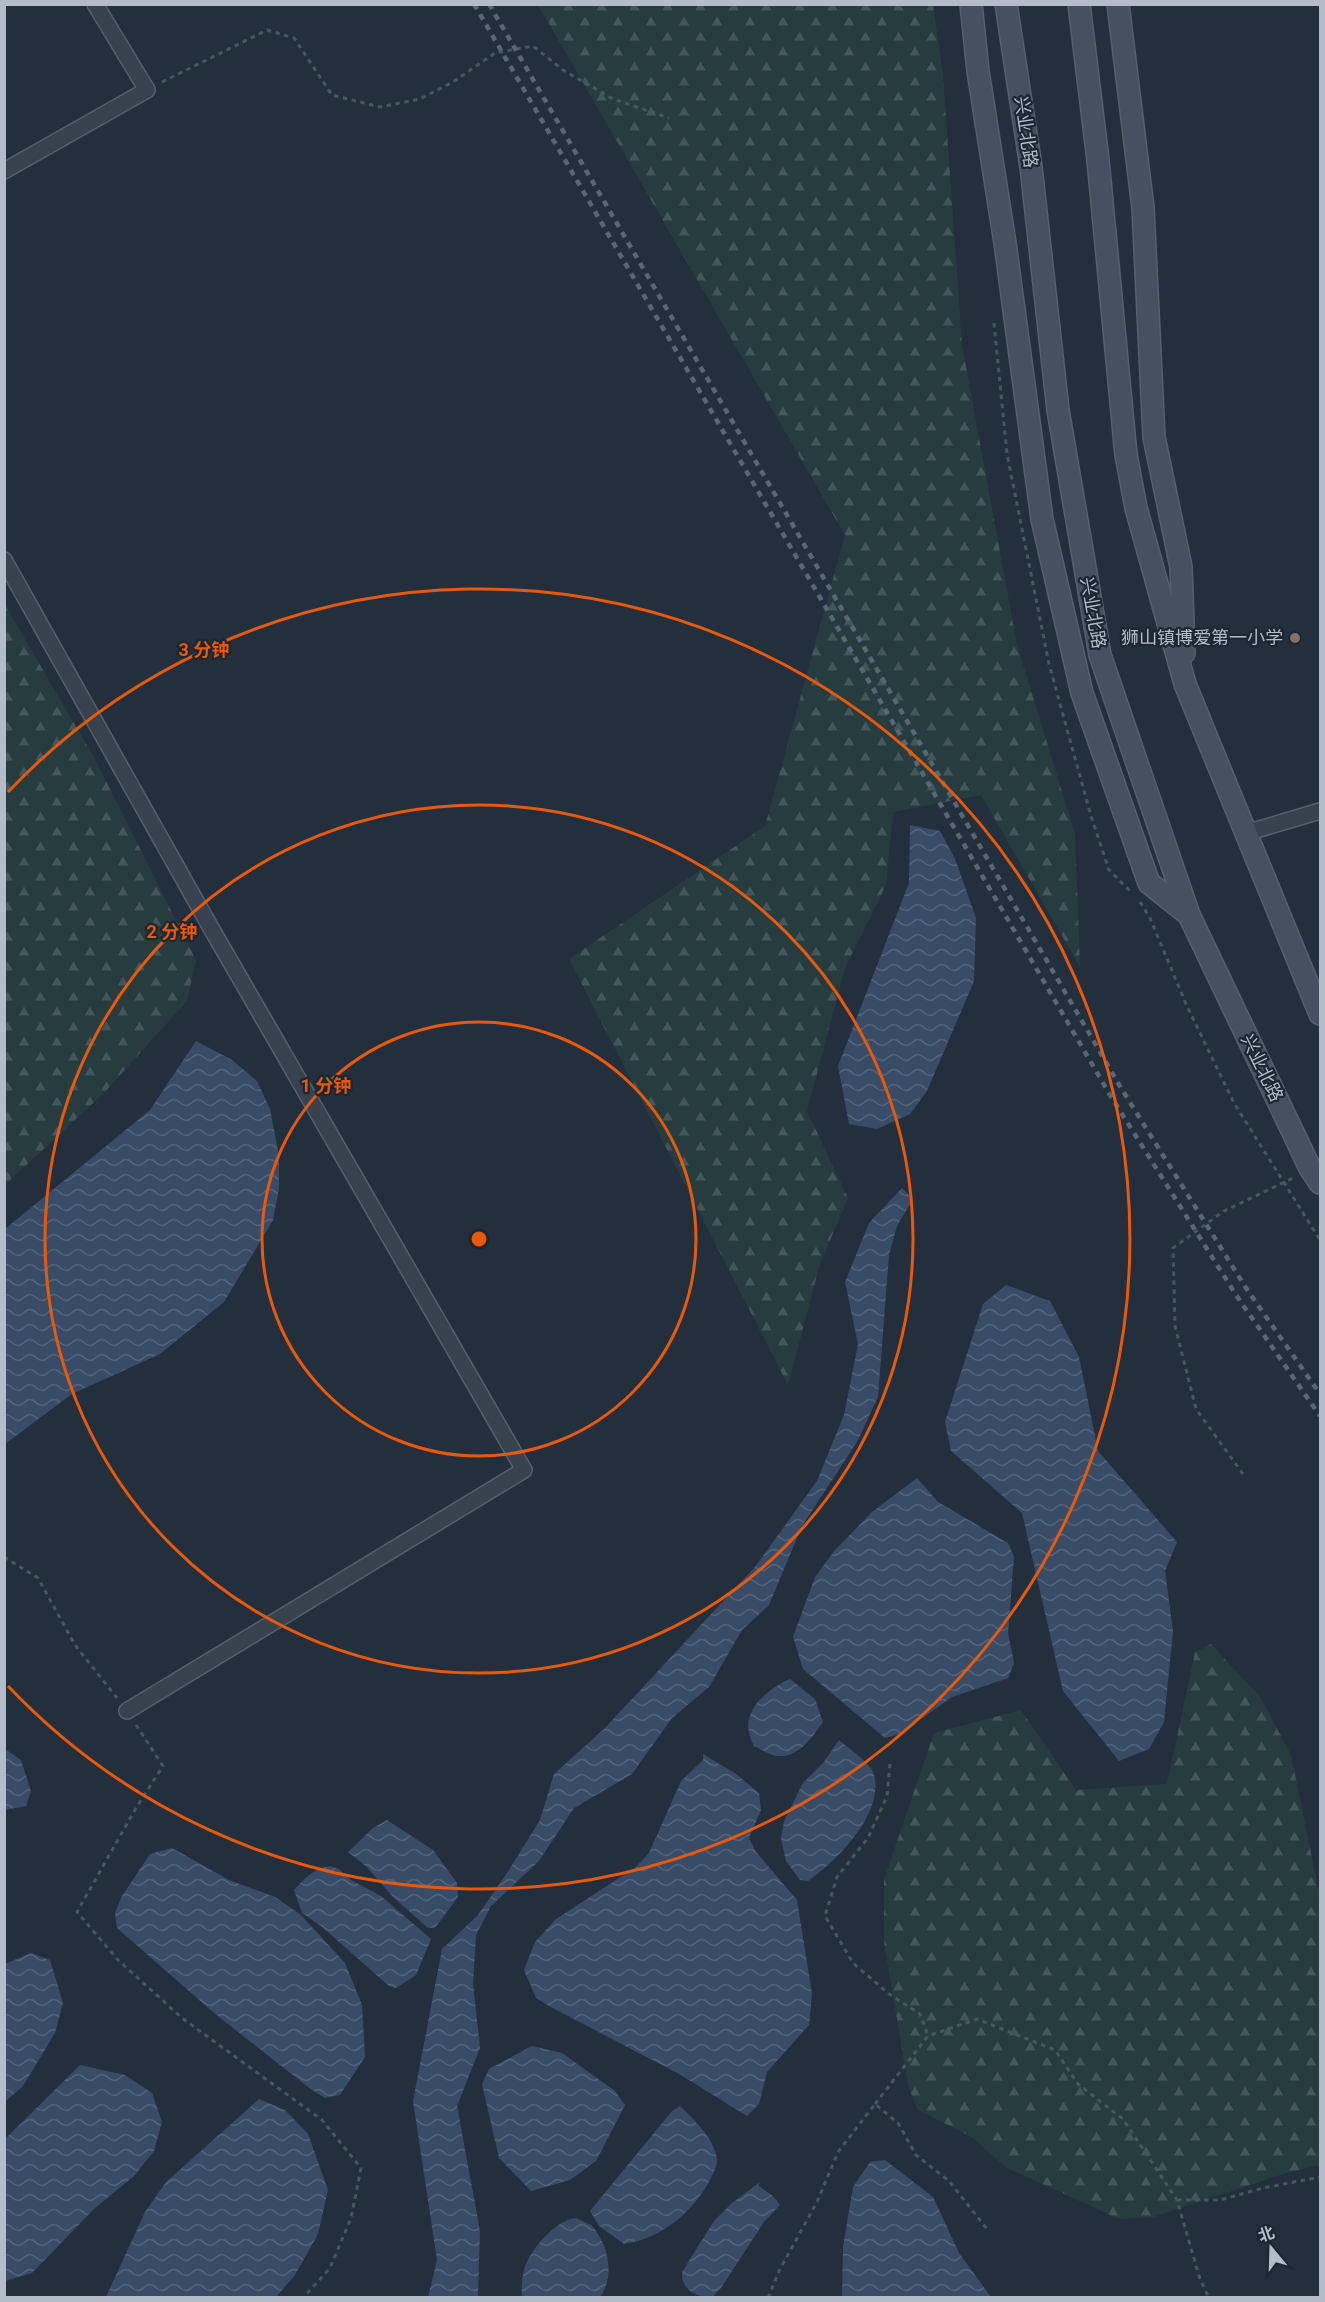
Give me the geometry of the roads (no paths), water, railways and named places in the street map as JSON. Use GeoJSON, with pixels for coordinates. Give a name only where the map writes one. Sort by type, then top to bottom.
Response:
{"type":"FeatureCollection","features":[{"type":"Feature","properties":{"kind":"main road"},"geometry":{"type":"LineString","coordinates":[[971,4],[978,71],[1005,243],[1042,519],[1082,693],[1149,884],[1189,915]]}},
{"type":"Feature","properties":{"kind":"main road","name":"兴业北路"},"geometry":{"type":"LineString","coordinates":[[1006,4],[1031,167],[1058,410],[1100,655],[1189,915],[1315,1175]]}},
{"type":"Feature","properties":{"kind":"main road"},"geometry":{"type":"LineString","coordinates":[[1078,4],[1098,160],[1126,455],[1136,507],[1185,684],[1320,1014]]}},
{"type":"Feature","properties":{"kind":"main road"},"geometry":{"type":"LineString","coordinates":[[1118,4],[1143,208],[1154,437],[1181,567],[1185,684]]}},
{"type":"Feature","properties":{"kind":"street"},"geometry":{"type":"LineString","coordinates":[[4,171],[147,90],[95,4]]}},
{"type":"Feature","properties":{"kind":"street"},"geometry":{"type":"LineString","coordinates":[[4,560],[211,928],[524,1470],[127,1711]]}},
{"type":"Feature","properties":{"kind":"street"},"geometry":{"type":"LineString","coordinates":[[1246,833],[1320,811]]}},
{"type":"Feature","properties":{"kind":"water"},"geometry":{"type":"Polygon","coordinates":[[[910,825],[940,831],[955,859],[976,918],[974,981],[927,1091],[910,1114],[877,1129],[849,1124],[838,1066],[909,883],[910,825]]]}},
{"type":"Feature","properties":{"kind":"water"},"geometry":{"type":"Polygon","coordinates":[[[196,1041],[232,1060],[257,1081],[270,1109],[279,1156],[279,1188],[273,1220],[224,1302],[160,1354],[72,1394],[5,1444],[5,1229],[150,1110],[196,1041]]]}},
{"type":"Feature","properties":{"kind":"water"},"geometry":{"type":"Polygon","coordinates":[[[902,1188],[913,1199],[897,1226],[889,1255],[878,1397],[857,1442],[802,1526],[769,1605],[742,1630],[709,1687],[672,1718],[632,1774],[574,1808],[539,1861],[491,1906],[476,1935],[473,1984],[480,2048],[457,2106],[480,2231],[478,2297],[428,2297],[437,2260],[413,2101],[442,1949],[478,1915],[507,1873],[540,1820],[554,1774],[604,1729],[755,1567],[817,1481],[844,1415],[858,1344],[845,1282],[869,1223],[902,1188]]]}},
{"type":"Feature","properties":{"kind":"water"},"geometry":{"type":"Polygon","coordinates":[[[1006,1285],[1050,1301],[1079,1357],[1098,1451],[1177,1542],[1165,1571],[1173,1631],[1164,1722],[1149,1749],[1119,1761],[1063,1691],[1022,1513],[951,1451],[945,1422],[983,1304],[1006,1285]]]}},
{"type":"Feature","properties":{"kind":"water"},"geometry":{"type":"Polygon","coordinates":[[[917,1478],[938,1502],[1008,1543],[1014,1557],[1008,1633],[1014,1663],[1008,1678],[952,1697],[900,1734],[885,1738],[803,1669],[793,1637],[815,1577],[835,1550],[872,1512],[917,1478]]]}},
{"type":"Feature","properties":{"kind":"water"},"geometry":{"type":"Polygon","coordinates":[[[790,1679],[815,1699],[823,1722],[798,1750],[785,1756],[777,1756],[754,1746],[749,1734],[748,1723],[754,1707],[760,1700],[775,1687],[790,1679]]]}},
{"type":"Feature","properties":{"kind":"water"},"geometry":{"type":"Polygon","coordinates":[[[839,1740],[871,1768],[875,1787],[873,1803],[857,1834],[845,1848],[808,1881],[800,1880],[786,1861],[781,1838],[784,1821],[803,1783],[823,1763],[839,1740]]]}},
{"type":"Feature","properties":{"kind":"water"},"geometry":{"type":"Polygon","coordinates":[[[5,1749],[21,1760],[31,1791],[26,1806],[5,1810],[5,1749]]]}},
{"type":"Feature","properties":{"kind":"water"},"geometry":{"type":"Polygon","coordinates":[[[703,1754],[736,1774],[759,1793],[761,1810],[749,1838],[756,1852],[797,1900],[812,1994],[809,2025],[767,2072],[759,2104],[747,2116],[681,2075],[536,1998],[524,1970],[535,1942],[556,1919],[636,1867],[649,1853],[681,1781],[703,1760],[703,1754]]]}},
{"type":"Feature","properties":{"kind":"water"},"geometry":{"type":"Polygon","coordinates":[[[387,1820],[433,1850],[457,1883],[458,1897],[435,1928],[428,1928],[392,1896],[367,1867],[348,1852],[373,1828],[387,1820]]]}},
{"type":"Feature","properties":{"kind":"water"},"geometry":{"type":"Polygon","coordinates":[[[172,1848],[229,1880],[275,1897],[301,1915],[345,1963],[362,2005],[365,2057],[340,2095],[325,2098],[312,2090],[214,2013],[117,1928],[115,1913],[122,1896],[150,1854],[172,1848]]]}},
{"type":"Feature","properties":{"kind":"water"},"geometry":{"type":"Polygon","coordinates":[[[330,1866],[339,1869],[351,1880],[381,1896],[431,1939],[416,1975],[396,1988],[389,1986],[321,1926],[302,1913],[294,1890],[314,1872],[330,1866]]]}},
{"type":"Feature","properties":{"kind":"water"},"geometry":{"type":"Polygon","coordinates":[[[31,1953],[50,1960],[63,2003],[55,2033],[23,2086],[5,2102],[5,1964],[31,1953]]]}},
{"type":"Feature","properties":{"kind":"water"},"geometry":{"type":"Polygon","coordinates":[[[532,2046],[562,2053],[615,2091],[625,2105],[596,2161],[570,2180],[531,2191],[499,2158],[482,2084],[489,2069],[532,2046]]]}},
{"type":"Feature","properties":{"kind":"water"},"geometry":{"type":"Polygon","coordinates":[[[80,2065],[125,2075],[152,2093],[162,2122],[154,2151],[134,2176],[95,2208],[32,2273],[5,2281],[5,2139],[80,2065]]]}},
{"type":"Feature","properties":{"kind":"water"},"geometry":{"type":"Polygon","coordinates":[[[259,2099],[285,2110],[308,2134],[328,2190],[318,2234],[295,2275],[276,2297],[106,2297],[145,2212],[166,2182],[259,2099]]]}},
{"type":"Feature","properties":{"kind":"water"},"geometry":{"type":"Polygon","coordinates":[[[680,2106],[710,2140],[717,2157],[714,2171],[695,2203],[674,2222],[651,2236],[624,2244],[599,2226],[590,2211],[672,2111],[680,2106]]]}},
{"type":"Feature","properties":{"kind":"water"},"geometry":{"type":"Polygon","coordinates":[[[885,2160],[933,2197],[959,2253],[991,2297],[842,2297],[843,2247],[853,2187],[870,2162],[885,2160]]]}},
{"type":"Feature","properties":{"kind":"water"},"geometry":{"type":"Polygon","coordinates":[[[760,2182],[758,2185],[780,2205],[764,2222],[721,2288],[712,2297],[691,2292],[684,2284],[682,2272],[714,2221],[732,2203],[760,2182]]]}},
{"type":"Feature","properties":{"kind":"water"},"geometry":{"type":"Polygon","coordinates":[[[576,2218],[593,2227],[606,2252],[609,2271],[605,2289],[600,2297],[522,2297],[523,2274],[532,2254],[555,2228],[569,2219],[576,2218]]]}},
{"type":"Feature","properties":{"kind":"railway"},"geometry":{"type":"LineString","coordinates":[[474,4],[1110,1095],[1236,1295],[1320,1416]]}},
{"type":"Feature","properties":{"kind":"railway"},"geometry":{"type":"LineString","coordinates":[[489,4],[1121,1088],[1246,1288],[1320,1394]]}},
{"type":"Feature","properties":{"kind":"place","name":"狮山镇博爱第一小学"},"geometry":{"type":"Point","coordinates":[1295,638]}}]}
